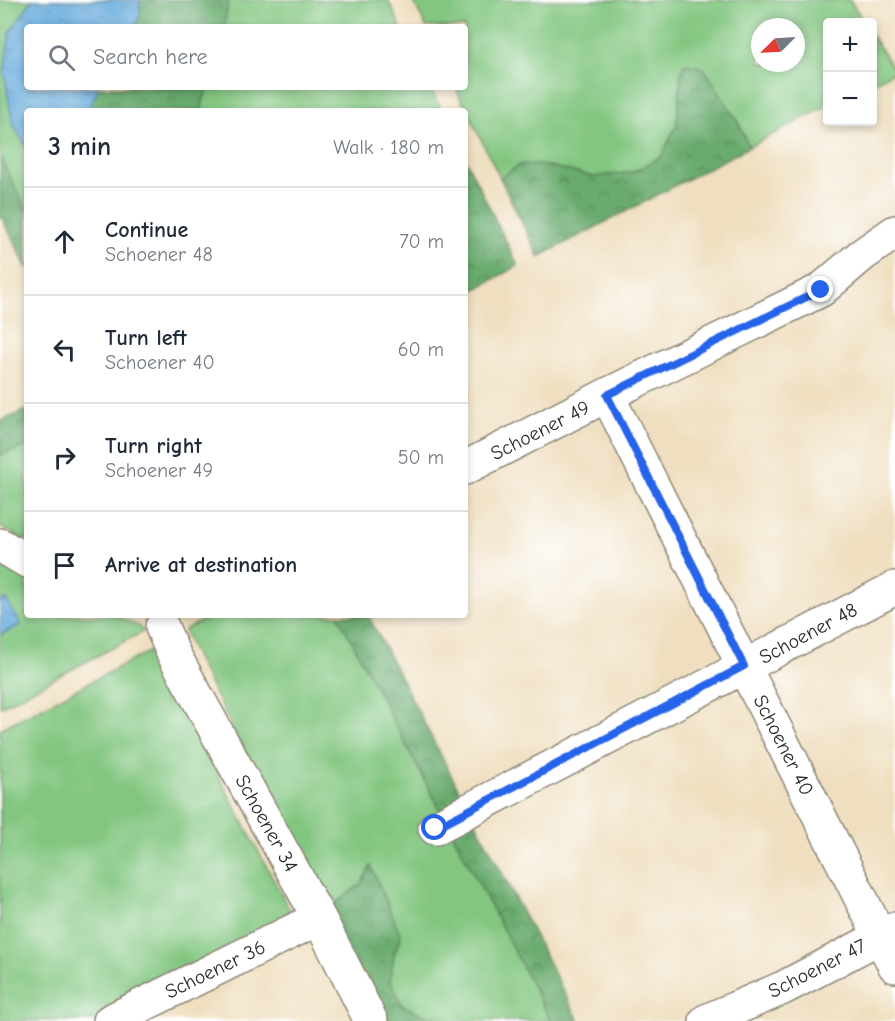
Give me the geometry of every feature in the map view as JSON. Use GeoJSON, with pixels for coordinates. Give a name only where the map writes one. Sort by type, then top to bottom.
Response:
{"type":"FeatureCollection","features":[{"type":"Feature","properties":{"kind":"street","name":"Schoener 49"},"geometry":{"type":"LineString","coordinates":[[468,466],[821,290],[862,255],[895,232]]}},
{"type":"Feature","properties":{"kind":"street","name":"Schoener 40"},"geometry":{"type":"LineString","coordinates":[[607,395],[744,666],[887,932],[895,966]]}},
{"type":"Feature","properties":{"kind":"street"},"geometry":{"type":"LineString","coordinates":[[0,545],[24,559]]}},
{"type":"Feature","properties":{"kind":"street","name":"Schoener 48"},"geometry":{"type":"LineString","coordinates":[[435,828],[895,588]]}},
{"type":"Feature","properties":{"kind":"street","name":"Schoener 34"},"geometry":{"type":"LineString","coordinates":[[161,619],[173,652],[319,918],[371,1021]]}},
{"type":"Feature","properties":{"kind":"street","name":"Schoener 36"},"geometry":{"type":"LineString","coordinates":[[110,1021],[319,918]]}},
{"type":"Feature","properties":{"kind":"street","name":"Schoener 47"},"geometry":{"type":"LineString","coordinates":[[706,1021],[783,988],[887,932]]}},
{"type":"Feature","properties":{"kind":"green space"},"geometry":{"type":"Polygon","coordinates":[[[0,0],[32,0],[25,12],[12,122],[24,144],[24,206],[0,156],[0,0]]]}},
{"type":"Feature","properties":{"kind":"green space"},"geometry":{"type":"Polygon","coordinates":[[[84,0],[229,0],[225,24],[73,24],[84,0]]]}},
{"type":"Feature","properties":{"kind":"green space"},"geometry":{"type":"Polygon","coordinates":[[[140,0],[388,0],[400,24],[136,24],[140,0]]]}},
{"type":"Feature","properties":{"kind":"green space"},"geometry":{"type":"Polygon","coordinates":[[[413,0],[850,0],[861,18],[823,18],[823,108],[749,147],[738,122],[704,68],[684,64],[681,74],[677,124],[661,157],[633,172],[594,177],[549,166],[521,164],[500,178],[468,113],[468,108],[465,108],[456,90],[468,90],[468,24],[425,24],[413,0]]]}},
{"type":"Feature","properties":{"kind":"green space"},"geometry":{"type":"Polygon","coordinates":[[[877,44],[895,71],[877,81],[877,44]]]}},
{"type":"Feature","properties":{"kind":"green space"},"geometry":{"type":"Polygon","coordinates":[[[684,64],[704,68],[738,122],[749,147],[539,257],[500,178],[521,164],[549,166],[594,177],[633,172],[661,157],[677,124],[681,74],[684,64]]]}},
{"type":"Feature","properties":{"kind":"green space"},"geometry":{"type":"Polygon","coordinates":[[[41,90],[206,90],[202,108],[49,108],[41,90]]]}},
{"type":"Feature","properties":{"kind":"green space"},"geometry":{"type":"Polygon","coordinates":[[[98,90],[432,90],[440,108],[89,108],[98,90]]]}},
{"type":"Feature","properties":{"kind":"green space"},"geometry":{"type":"Polygon","coordinates":[[[0,156],[24,206],[24,262],[0,214],[0,156]]]}},
{"type":"Feature","properties":{"kind":"green space"},"geometry":{"type":"Polygon","coordinates":[[[468,164],[518,266],[468,293],[468,164]]]}},
{"type":"Feature","properties":{"kind":"green space"},"geometry":{"type":"Polygon","coordinates":[[[24,411],[24,447],[0,455],[0,421],[24,411]]]}},
{"type":"Feature","properties":{"kind":"green space"},"geometry":{"type":"Polygon","coordinates":[[[24,447],[24,539],[0,527],[0,455],[24,447]]]}},
{"type":"Feature","properties":{"kind":"green space"},"geometry":{"type":"Polygon","coordinates":[[[0,560],[24,572],[24,618],[121,618],[140,627],[143,632],[0,707],[0,635],[21,625],[6,599],[0,602],[0,560]]]}},
{"type":"Feature","properties":{"kind":"green space"},"geometry":{"type":"Polygon","coordinates":[[[207,618],[340,618],[551,1021],[448,1021],[424,1015],[403,1006],[390,981],[394,954],[401,936],[370,867],[361,884],[327,910],[196,658],[184,630],[207,618]]]}},
{"type":"Feature","properties":{"kind":"green space"},"geometry":{"type":"Polygon","coordinates":[[[340,618],[370,618],[579,1021],[551,1021],[340,618]]]}},
{"type":"Feature","properties":{"kind":"green space"},"geometry":{"type":"Polygon","coordinates":[[[152,650],[295,920],[98,1021],[0,1021],[0,729],[152,650]]]}},
{"type":"Feature","properties":{"kind":"green space"},"geometry":{"type":"Polygon","coordinates":[[[371,866],[401,936],[394,954],[390,981],[403,1006],[424,1015],[448,1021],[385,1021],[327,910],[361,884],[371,866]]]}},
{"type":"Feature","properties":{"kind":"water"},"geometry":{"type":"Polygon","coordinates":[[[32,0],[140,0],[140,15],[136,24],[24,24],[24,90],[98,90],[89,108],[24,108],[24,144],[12,122],[4,72],[10,32],[32,0]]]}},
{"type":"Feature","properties":{"kind":"water"},"geometry":{"type":"Polygon","coordinates":[[[6,599],[21,625],[0,635],[0,602],[6,599]]]}},
{"type":"Feature","properties":{"kind":"route"},"geometry":{"type":"LineString","coordinates":[[435,828],[744,666],[607,395],[821,290]]}}]}
